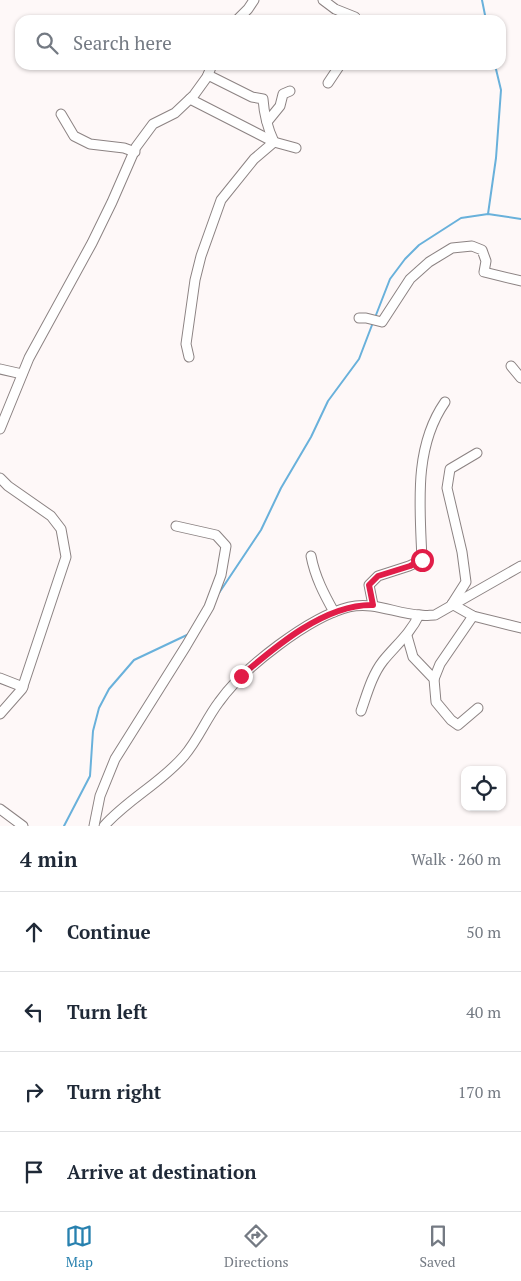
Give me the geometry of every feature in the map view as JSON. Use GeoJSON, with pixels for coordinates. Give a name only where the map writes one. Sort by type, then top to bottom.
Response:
{"type":"FeatureCollection","features":[{"type":"Feature","properties":{"kind":"street"},"geometry":{"type":"LineString","coordinates":[[242,15],[254,0]]}},
{"type":"Feature","properties":{"kind":"street"},"geometry":{"type":"LineString","coordinates":[[323,0],[347,15]]}},
{"type":"Feature","properties":{"kind":"street"},"geometry":{"type":"LineString","coordinates":[[0,429],[22,374],[41,334],[92,243],[134,152],[153,124],[175,113],[190,99],[210,70]]}},
{"type":"Feature","properties":{"kind":"street"},"geometry":{"type":"LineString","coordinates":[[328,84],[337,70]]}},
{"type":"Feature","properties":{"kind":"street"},"geometry":{"type":"LineString","coordinates":[[208,75],[252,96],[263,99],[264,112],[274,142]]}},
{"type":"Feature","properties":{"kind":"street"},"geometry":{"type":"LineString","coordinates":[[267,122],[280,106],[283,94],[290,91]]}},
{"type":"Feature","properties":{"kind":"street"},"geometry":{"type":"LineString","coordinates":[[190,99],[274,142],[296,148]]}},
{"type":"Feature","properties":{"kind":"street"},"geometry":{"type":"LineString","coordinates":[[61,114],[74,136],[90,144],[124,148],[134,152]]}},
{"type":"Feature","properties":{"kind":"street"},"geometry":{"type":"LineString","coordinates":[[189,357],[186,344],[195,280],[201,256],[221,200],[254,159],[274,142]]}},
{"type":"Feature","properties":{"kind":"street"},"geometry":{"type":"LineString","coordinates":[[359,318],[382,322],[410,279],[429,262],[452,248],[472,246],[482,250],[486,261],[484,272],[521,281]]}},
{"type":"Feature","properties":{"kind":"street"},"geometry":{"type":"LineString","coordinates":[[511,366],[521,378]]}},
{"type":"Feature","properties":{"kind":"street"},"geometry":{"type":"LineString","coordinates":[[0,369],[22,374]]}},
{"type":"Feature","properties":{"kind":"street"},"geometry":{"type":"LineString","coordinates":[[373,605],[369,585],[378,576],[410,566],[422,560],[419,488],[429,432],[436,415],[446,402]]}},
{"type":"Feature","properties":{"kind":"street"},"geometry":{"type":"LineString","coordinates":[[452,604],[466,582],[462,552],[447,488],[450,469],[477,452]]}},
{"type":"Feature","properties":{"kind":"street"},"geometry":{"type":"LineString","coordinates":[[0,478],[22,497],[51,516],[61,529],[66,557],[23,687],[0,714]]}},
{"type":"Feature","properties":{"kind":"street"},"geometry":{"type":"LineString","coordinates":[[94,826],[100,796],[115,759],[191,638],[209,607],[222,575],[226,546],[216,535],[176,526]]}},
{"type":"Feature","properties":{"kind":"street"},"geometry":{"type":"LineString","coordinates":[[311,556],[322,590],[334,612]]}},
{"type":"Feature","properties":{"kind":"street"},"geometry":{"type":"LineString","coordinates":[[104,826],[185,755],[219,701],[241,676],[273,649],[321,618],[355,606],[373,605],[420,615],[435,615],[521,566]]}},
{"type":"Feature","properties":{"kind":"street"},"geometry":{"type":"LineString","coordinates":[[452,604],[473,616],[521,628]]}},
{"type":"Feature","properties":{"kind":"street"},"geometry":{"type":"LineString","coordinates":[[361,711],[372,680],[382,662],[407,636],[420,615]]}},
{"type":"Feature","properties":{"kind":"street"},"geometry":{"type":"LineString","coordinates":[[473,616],[440,664],[434,679],[436,702],[451,720],[458,725],[478,708]]}},
{"type":"Feature","properties":{"kind":"street"},"geometry":{"type":"LineString","coordinates":[[407,636],[413,657],[434,679]]}},
{"type":"Feature","properties":{"kind":"street"},"geometry":{"type":"LineString","coordinates":[[0,678],[23,687]]}},
{"type":"Feature","properties":{"kind":"street"},"geometry":{"type":"LineString","coordinates":[[0,809],[23,826]]}},
{"type":"Feature","properties":{"kind":"waterway"},"geometry":{"type":"LineString","coordinates":[[482,0],[485,15]]}},
{"type":"Feature","properties":{"kind":"waterway"},"geometry":{"type":"LineString","coordinates":[[488,214],[496,158],[501,90],[496,70]]}},
{"type":"Feature","properties":{"kind":"waterway"},"geometry":{"type":"LineString","coordinates":[[376,315],[390,279],[405,259],[419,245],[461,218],[488,214],[521,219]]}},
{"type":"Feature","properties":{"kind":"waterway"},"geometry":{"type":"LineString","coordinates":[[219,593],[261,530],[281,488],[311,437],[328,401],[359,359],[372,325]]}},
{"type":"Feature","properties":{"kind":"waterway"},"geometry":{"type":"LineString","coordinates":[[64,826],[90,776],[93,731],[99,708],[109,689],[134,660],[189,634]]}},
{"type":"Feature","properties":{"kind":"route"},"geometry":{"type":"LineString","coordinates":[[241,676],[273,649],[321,618],[349,607],[373,605],[369,585],[378,576],[410,566],[422,560]]}}]}
